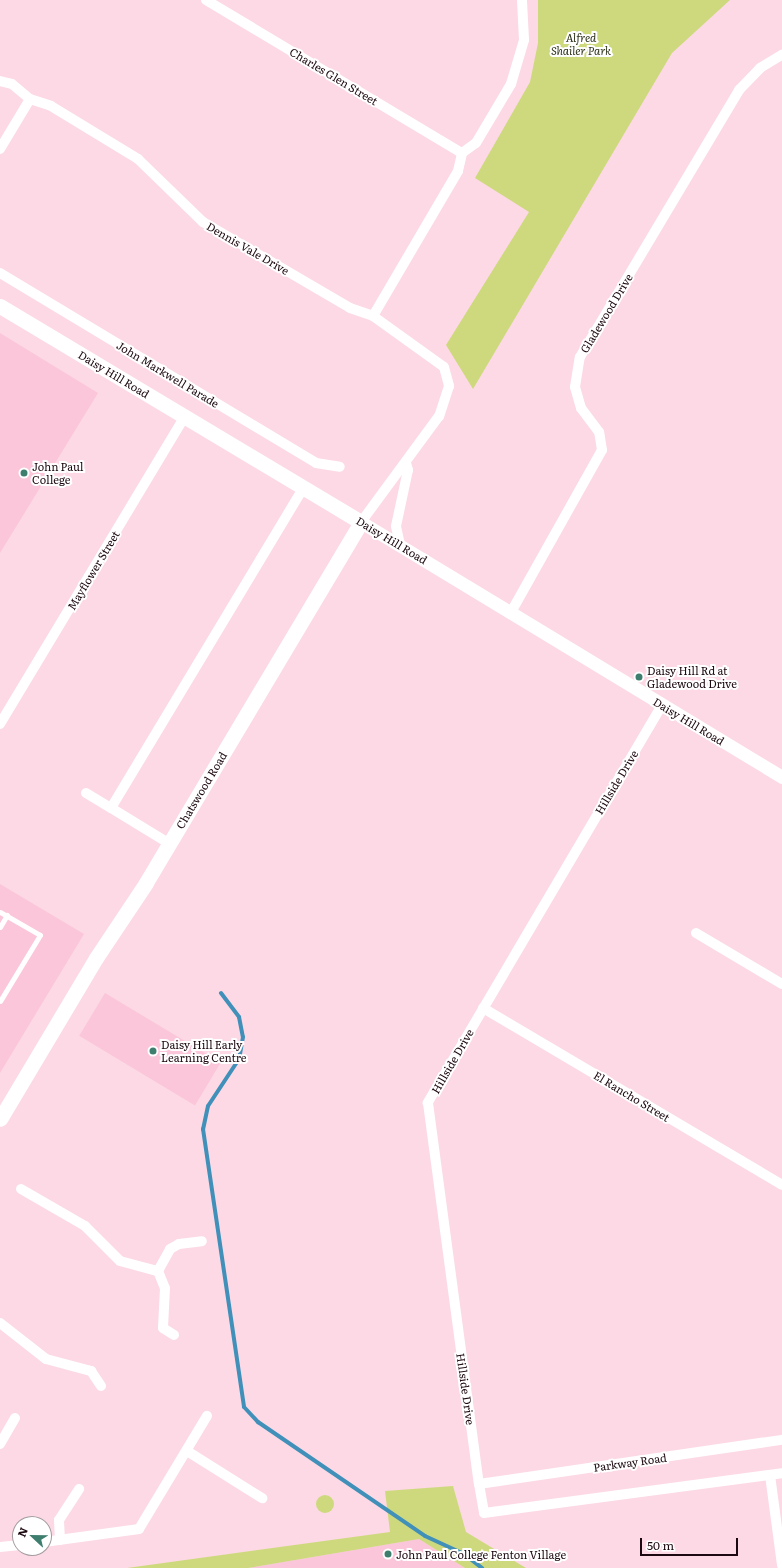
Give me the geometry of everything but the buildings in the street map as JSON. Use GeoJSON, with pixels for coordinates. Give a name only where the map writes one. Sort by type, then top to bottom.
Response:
{"type":"FeatureCollection","features":[{"type":"Feature","properties":{"kind":"main road","name":"Daisy Hill Road"},"geometry":{"type":"LineString","coordinates":[[0,306],[361,522]]}},
{"type":"Feature","properties":{"kind":"main road","name":"Chatswood Road"},"geometry":{"type":"LineString","coordinates":[[0,1119],[170,844],[361,522]]}},
{"type":"Feature","properties":{"kind":"street","name":"Charles Glen Street"},"geometry":{"type":"LineString","coordinates":[[206,0],[462,153]]}},
{"type":"Feature","properties":{"kind":"street"},"geometry":{"type":"LineString","coordinates":[[373,316],[458,171],[462,153],[476,143],[511,84],[524,40],[522,0]]}},
{"type":"Feature","properties":{"kind":"street","name":"Gladewood Drive"},"geometry":{"type":"LineString","coordinates":[[510,614],[602,450],[598,432],[581,408],[575,387],[580,357],[738,90],[760,68],[782,55]]}},
{"type":"Feature","properties":{"kind":"street","name":"Dennis Vale Drive"},"geometry":{"type":"LineString","coordinates":[[0,81],[12,84],[30,99],[51,106],[138,159],[203,222],[350,308],[373,316],[444,367]]}},
{"type":"Feature","properties":{"kind":"street"},"geometry":{"type":"LineString","coordinates":[[0,149],[30,99]]}},
{"type":"Feature","properties":{"kind":"street","name":"John Markwell Parade"},"geometry":{"type":"LineString","coordinates":[[0,273],[316,463],[340,467]]}},
{"type":"Feature","properties":{"kind":"street","name":"Chatswood Road"},"geometry":{"type":"LineString","coordinates":[[361,522],[406,463],[439,416],[449,386],[444,367]]}},
{"type":"Feature","properties":{"kind":"street","name":"Mayflower Street"},"geometry":{"type":"LineString","coordinates":[[0,724],[185,416]]}},
{"type":"Feature","properties":{"kind":"street"},"geometry":{"type":"LineString","coordinates":[[400,545],[396,526],[408,470],[406,463]]}},
{"type":"Feature","properties":{"kind":"street"},"geometry":{"type":"LineString","coordinates":[[111,808],[304,487]]}},
{"type":"Feature","properties":{"kind":"street","name":"Daisy Hill Road"},"geometry":{"type":"LineString","coordinates":[[361,522],[510,614],[782,776]]}},
{"type":"Feature","properties":{"kind":"street","name":"Hillside Drive"},"geometry":{"type":"LineString","coordinates":[[662,705],[428,1104],[479,1484],[484,1513],[770,1474]]}},
{"type":"Feature","properties":{"kind":"street"},"geometry":{"type":"LineString","coordinates":[[86,793],[170,844]]}},
{"type":"Feature","properties":{"kind":"street"},"geometry":{"type":"LineString","coordinates":[[696,933],[782,984]]}},
{"type":"Feature","properties":{"kind":"street","name":"El Rancho Street"},"geometry":{"type":"LineString","coordinates":[[483,1008],[782,1185]]}},
{"type":"Feature","properties":{"kind":"street"},"geometry":{"type":"LineString","coordinates":[[21,1189],[85,1226],[120,1261],[158,1272]]}},
{"type":"Feature","properties":{"kind":"street"},"geometry":{"type":"LineString","coordinates":[[158,1272],[170,1249],[179,1244],[202,1241]]}},
{"type":"Feature","properties":{"kind":"street"},"geometry":{"type":"LineString","coordinates":[[158,1272],[165,1288],[163,1328],[174,1335]]}},
{"type":"Feature","properties":{"kind":"street"},"geometry":{"type":"LineString","coordinates":[[0,1323],[46,1359],[91,1372],[101,1386]]}},
{"type":"Feature","properties":{"kind":"street"},"geometry":{"type":"LineString","coordinates":[[52,1541],[139,1530],[207,1416]]}},
{"type":"Feature","properties":{"kind":"street"},"geometry":{"type":"LineString","coordinates":[[0,1444],[16,1418]]}},
{"type":"Feature","properties":{"kind":"street","name":"Parkway Road"},"geometry":{"type":"LineString","coordinates":[[479,1484],[782,1440]]}},
{"type":"Feature","properties":{"kind":"street"},"geometry":{"type":"LineString","coordinates":[[187,1451],[262,1498]]}},
{"type":"Feature","properties":{"kind":"street"},"geometry":{"type":"LineString","coordinates":[[782,1473],[770,1474],[782,1565]]}},
{"type":"Feature","properties":{"kind":"street"},"geometry":{"type":"LineString","coordinates":[[60,1540],[59,1520],[79,1489]]}},
{"type":"Feature","properties":{"kind":"street"},"geometry":{"type":"LineString","coordinates":[[0,1547],[12,1546]]}},
{"type":"Feature","properties":{"kind":"lane"},"geometry":{"type":"LineString","coordinates":[[0,912],[40,935],[0,1001]]}},
{"type":"Feature","properties":{"kind":"lane"},"geometry":{"type":"LineString","coordinates":[[0,926],[7,916]]}},
{"type":"Feature","properties":{"kind":"shaded area","name":"John Paul College"},"geometry":{"type":"Polygon","coordinates":[[[0,333],[98,393],[0,553],[0,333]]]}},
{"type":"Feature","properties":{"kind":"shaded area"},"geometry":{"type":"Polygon","coordinates":[[[0,884],[84,934],[0,1073],[0,884]]]}},
{"type":"Feature","properties":{"kind":"shaded area","name":"Daisy Hill Early Learning Centre"},"geometry":{"type":"Polygon","coordinates":[[[105,993],[221,1063],[195,1105],[79,1036],[105,993]]]}},
{"type":"Feature","properties":{"kind":"shaded area","name":"John Paul College Fenton Village"},"geometry":{"type":"Polygon","coordinates":[[[419,1539],[465,1568],[248,1568],[419,1539]]]}},
{"type":"Feature","properties":{"kind":"green space","name":"Alfred Shailer Park"},"geometry":{"type":"Polygon","coordinates":[[[538,0],[730,0],[672,53],[473,389],[446,345],[529,212],[475,178],[530,82],[538,43],[538,0]]]}},
{"type":"Feature","properties":{"kind":"green space"},"geometry":{"type":"Polygon","coordinates":[[[453,1486],[466,1532],[526,1568],[465,1568],[419,1539],[248,1568],[127,1568],[390,1532],[385,1491],[453,1486]]]}},
{"type":"Feature","properties":{"kind":"green space"},"geometry":{"type":"Polygon","coordinates":[[[325,1495],[329,1496],[333,1500],[333,1508],[329,1512],[325,1513],[321,1512],[317,1508],[316,1504],[317,1500],[321,1496],[325,1495]]]}},
{"type":"Feature","properties":{"kind":"waterway"},"geometry":{"type":"LineString","coordinates":[[221,993],[239,1017],[243,1037],[239,1059],[208,1106],[203,1129],[244,1407],[258,1422],[425,1536],[464,1554],[482,1568]]}},
{"type":"Feature","properties":{"kind":"place","name":"John Paul College"},"geometry":{"type":"Point","coordinates":[24,473]}},
{"type":"Feature","properties":{"kind":"place","name":"Daisy Hill Rd at Gladewood Drive"},"geometry":{"type":"Point","coordinates":[639,677]}},
{"type":"Feature","properties":{"kind":"place","name":"Daisy Hill Early Learning Centre"},"geometry":{"type":"Point","coordinates":[153,1051]}},
{"type":"Feature","properties":{"kind":"place","name":"John Paul College Fenton Village"},"geometry":{"type":"Point","coordinates":[388,1554]}}]}
